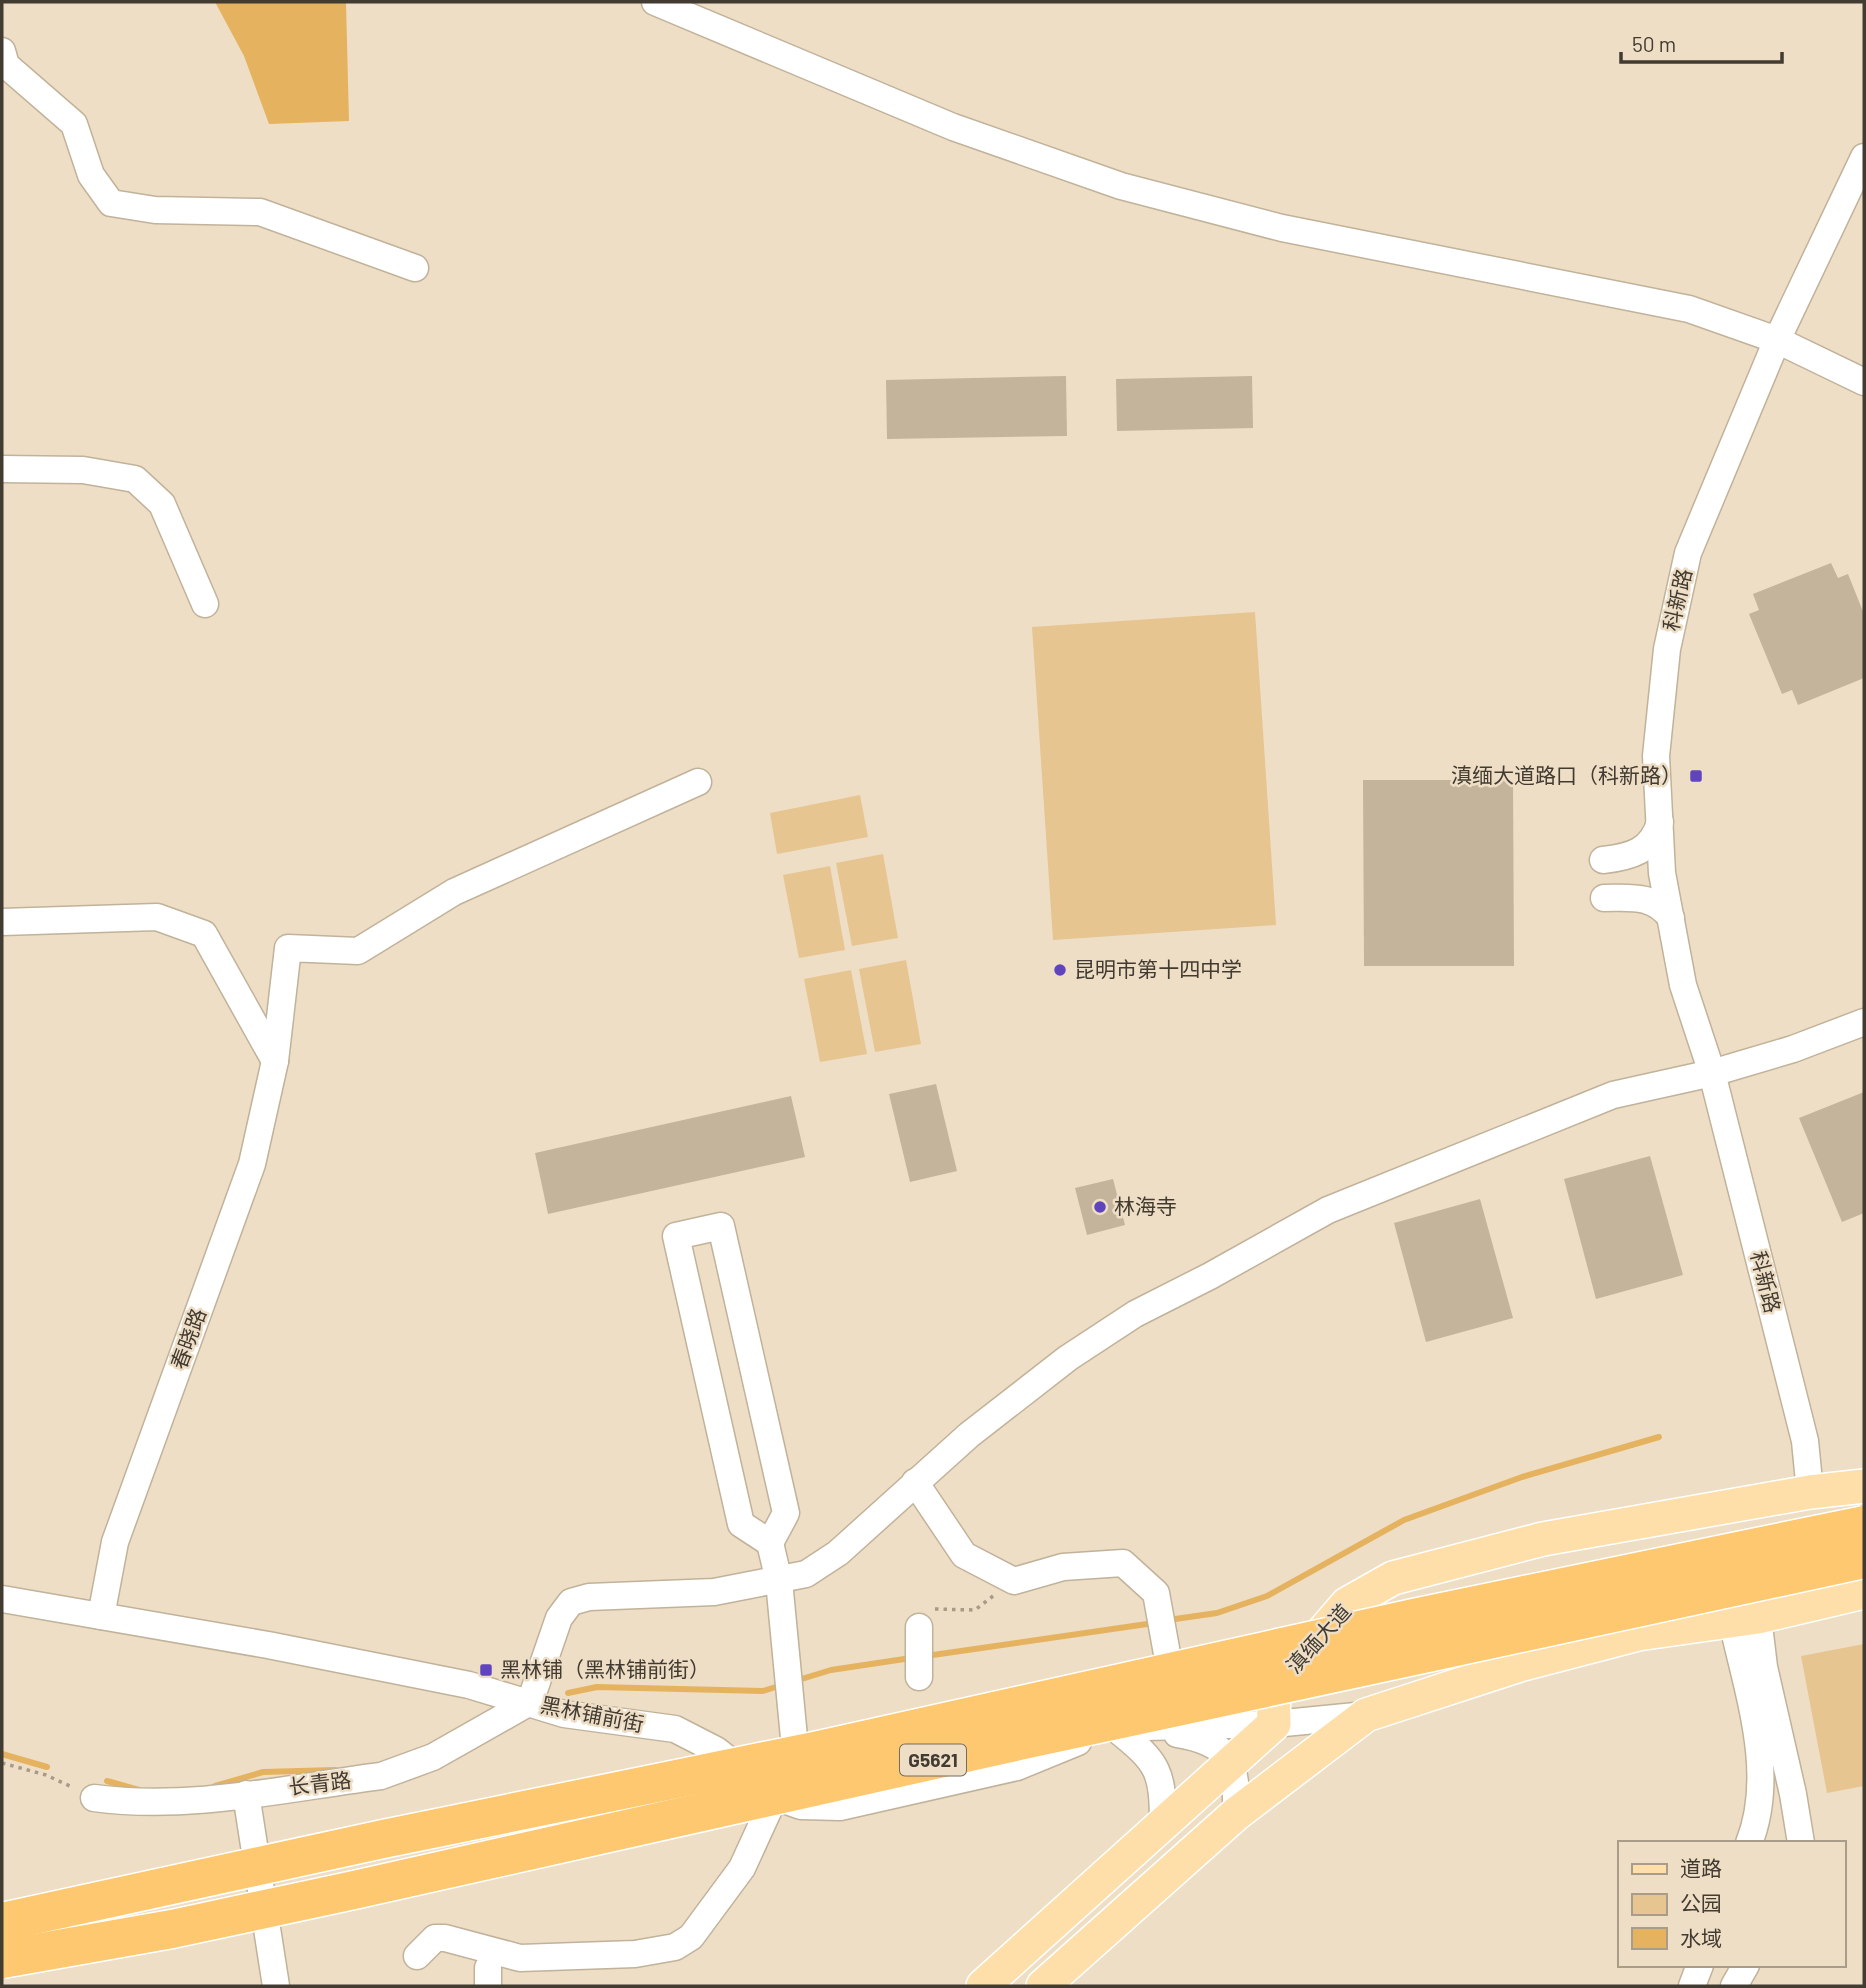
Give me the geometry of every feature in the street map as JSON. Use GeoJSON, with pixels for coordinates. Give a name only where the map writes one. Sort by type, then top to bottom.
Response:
{"type":"FeatureCollection","features":[{"type":"Feature","properties":{"kind":"highway","name":"G5621"},"geometry":{"type":"LineString","coordinates":[[2,1922],[397,1836],[814,1751],[1167,1671],[1864,1525]]}},
{"type":"Feature","properties":{"kind":"highway","name":"G5621"},"geometry":{"type":"LineString","coordinates":[[2,1959],[172,1928],[354,1890],[1019,1741],[1864,1559]]}},
{"type":"Feature","properties":{"kind":"main road","name":"滇缅大道"},"geometry":{"type":"LineString","coordinates":[[1275,1724],[1273,1690],[1347,1604],[1393,1578],[1543,1539],[1810,1492],[1864,1486]]}},
{"type":"Feature","properties":{"kind":"main road"},"geometry":{"type":"LineString","coordinates":[[1044,1986],[1236,1814],[1366,1714],[1523,1664],[1638,1634],[1745,1619],[1864,1592]]}},
{"type":"Feature","properties":{"kind":"main road"},"geometry":{"type":"LineString","coordinates":[[983,1986],[1275,1724]]}},
{"type":"Feature","properties":{"kind":"street"},"geometry":{"type":"LineString","coordinates":[[655,2],[953,127],[1121,186],[1282,228],[1689,309],[1784,344],[1864,382]]}},
{"type":"Feature","properties":{"kind":"street"},"geometry":{"type":"LineString","coordinates":[[2,51],[6,65],[74,124],[91,174],[111,203],[155,210],[260,212],[415,268]]}},
{"type":"Feature","properties":{"kind":"street","name":"科新路"},"geometry":{"type":"LineString","coordinates":[[1810,1492],[1805,1441],[1712,1073],[1683,985],[1662,873],[1656,756],[1667,649],[1688,554],[1784,344],[1864,157]]}},
{"type":"Feature","properties":{"kind":"street","name":"科新路"},"geometry":{"type":"LineString","coordinates":[[1712,1073],[1700,981],[1680,872],[1674,756],[1685,651],[1705,558],[1784,344],[1864,198]]}},
{"type":"Feature","properties":{"kind":"street"},"geometry":{"type":"LineString","coordinates":[[2,469],[83,470],[135,479],[162,504],[205,604]]}},
{"type":"Feature","properties":{"kind":"street","name":"春晓路"},"geometry":{"type":"LineString","coordinates":[[101,1616],[115,1542],[252,1164],[275,1061],[288,948],[358,951],[454,892],[698,782]]}},
{"type":"Feature","properties":{"kind":"street"},"geometry":{"type":"LineString","coordinates":[[1603,860],[1627,857],[1645,849],[1657,833],[1660,822]]}},
{"type":"Feature","properties":{"kind":"street"},"geometry":{"type":"LineString","coordinates":[[1604,898],[1650,900],[1658,904],[1671,918]]}},
{"type":"Feature","properties":{"kind":"street"},"geometry":{"type":"LineString","coordinates":[[2,922],[157,918],[204,934],[275,1061]]}},
{"type":"Feature","properties":{"kind":"street"},"geometry":{"type":"LineString","coordinates":[[530,1702],[559,1618],[570,1602],[589,1597],[714,1592],[806,1574],[838,1553],[915,1482],[1068,1358],[1124,1321],[1328,1209],[1614,1095],[1712,1073],[1793,1049],[1864,1022]]}},
{"type":"Feature","properties":{"kind":"street"},"geometry":{"type":"LineString","coordinates":[[770,1543],[741,1524],[676,1236],[721,1226],[786,1513],[770,1543],[779,1581],[801,1806]]}},
{"type":"Feature","properties":{"kind":"street"},"geometry":{"type":"LineString","coordinates":[[915,1482],[964,1555],[1014,1581],[1063,1567],[1123,1563],[1156,1593],[1163,1643],[1179,1716]]}},
{"type":"Feature","properties":{"kind":"street","name":"黑林铺前街"},"geometry":{"type":"LineString","coordinates":[[2,1599],[469,1685],[564,1714],[675,1729],[716,1750],[775,1796],[801,1806],[840,1807],[1017,1767],[1101,1732],[1116,1729]]}},
{"type":"Feature","properties":{"kind":"street"},"geometry":{"type":"LineString","coordinates":[[1745,1619],[1761,1783],[1759,1819],[1750,1841]]}},
{"type":"Feature","properties":{"kind":"street"},"geometry":{"type":"LineString","coordinates":[[1745,1619],[1764,1667],[1793,1794],[1801,1841]]}},
{"type":"Feature","properties":{"kind":"street"},"geometry":{"type":"LineString","coordinates":[[919,1627],[919,1678]]}},
{"type":"Feature","properties":{"kind":"street"},"geometry":{"type":"LineString","coordinates":[[1116,1729],[1179,1716],[1273,1690]]}},
{"type":"Feature","properties":{"kind":"street","name":"长青路"},"geometry":{"type":"LineString","coordinates":[[94,1798],[154,1804],[381,1776],[405,1770],[530,1702]]}},
{"type":"Feature","properties":{"kind":"street"},"geometry":{"type":"LineString","coordinates":[[1116,1729],[1275,1724],[1366,1714]]}},
{"type":"Feature","properties":{"kind":"street"},"geometry":{"type":"LineString","coordinates":[[1116,1729],[1205,1739],[1232,1763],[1237,1779],[1236,1814]]}},
{"type":"Feature","properties":{"kind":"street"},"geometry":{"type":"LineString","coordinates":[[1116,1729],[1150,1756],[1163,1785],[1163,1826]]}},
{"type":"Feature","properties":{"kind":"street"},"geometry":{"type":"LineString","coordinates":[[246,1794],[276,1986]]}},
{"type":"Feature","properties":{"kind":"street"},"geometry":{"type":"LineString","coordinates":[[417,1956],[435,1938],[445,1938],[520,1958],[635,1954],[675,1947],[691,1937],[743,1868],[775,1796]]}},
{"type":"Feature","properties":{"kind":"street"},"geometry":{"type":"LineString","coordinates":[[1692,1986],[1699,1967]]}},
{"type":"Feature","properties":{"kind":"street"},"geometry":{"type":"LineString","coordinates":[[1734,1986],[1745,1967]]}},
{"type":"Feature","properties":{"kind":"path"},"geometry":{"type":"LineString","coordinates":[[919,1627],[920,1609],[975,1610],[1014,1581]]}},
{"type":"Feature","properties":{"kind":"path"},"geometry":{"type":"LineString","coordinates":[[2,1763],[46,1775],[94,1798]]}},
{"type":"Feature","properties":{"kind":"green space"},"geometry":{"type":"Polygon","coordinates":[[[1255,612],[1276,925],[1053,940],[1032,627],[1255,612]]]}},
{"type":"Feature","properties":{"kind":"green space"},"geometry":{"type":"Polygon","coordinates":[[[860,795],[868,837],[777,854],[770,813],[860,795]]]}},
{"type":"Feature","properties":{"kind":"green space"},"geometry":{"type":"Polygon","coordinates":[[[883,854],[898,938],[852,946],[836,863],[883,854]]]}},
{"type":"Feature","properties":{"kind":"green space"},"geometry":{"type":"Polygon","coordinates":[[[830,866],[845,950],[799,958],[783,875],[830,866]]]}},
{"type":"Feature","properties":{"kind":"green space"},"geometry":{"type":"Polygon","coordinates":[[[906,960],[921,1044],[875,1052],[859,969],[906,960]]]}},
{"type":"Feature","properties":{"kind":"green space"},"geometry":{"type":"Polygon","coordinates":[[[851,970],[867,1054],[820,1062],[804,979],[851,970]]]}},
{"type":"Feature","properties":{"kind":"green space"},"geometry":{"type":"Polygon","coordinates":[[[1864,1644],[1864,1786],[1827,1793],[1801,1656],[1864,1644]]]}},
{"type":"Feature","properties":{"kind":"water"},"geometry":{"type":"Polygon","coordinates":[[[215,2],[346,2],[349,121],[269,124],[244,56],[215,2]]]}},
{"type":"Feature","properties":{"kind":"building"},"geometry":{"type":"Polygon","coordinates":[[[1066,376],[1067,436],[887,439],[886,380],[1066,376]]]}},
{"type":"Feature","properties":{"kind":"building"},"geometry":{"type":"Polygon","coordinates":[[[1252,376],[1253,428],[1117,431],[1116,379],[1252,376]]]}},
{"type":"Feature","properties":{"kind":"building"},"geometry":{"type":"Polygon","coordinates":[[[1831,563],[1838,578],[1848,574],[1864,614],[1864,678],[1798,705],[1792,690],[1782,694],[1749,614],[1759,610],[1753,594],[1831,563]]]}},
{"type":"Feature","properties":{"kind":"building"},"geometry":{"type":"Polygon","coordinates":[[[1363,780],[1513,780],[1514,966],[1364,966],[1363,780]]]}},
{"type":"Feature","properties":{"kind":"building"},"geometry":{"type":"Polygon","coordinates":[[[936,1084],[957,1171],[910,1182],[889,1094],[936,1084]]]}},
{"type":"Feature","properties":{"kind":"building"},"geometry":{"type":"Polygon","coordinates":[[[1864,1092],[1864,1213],[1842,1222],[1799,1118],[1864,1092]]]}},
{"type":"Feature","properties":{"kind":"building"},"geometry":{"type":"Polygon","coordinates":[[[791,1096],[805,1157],[548,1214],[535,1153],[791,1096]]]}},
{"type":"Feature","properties":{"kind":"building"},"geometry":{"type":"Polygon","coordinates":[[[1650,1156],[1683,1275],[1596,1299],[1564,1179],[1650,1156]]]}},
{"type":"Feature","properties":{"kind":"building","name":"林海寺"},"geometry":{"type":"Polygon","coordinates":[[[1113,1179],[1125,1225],[1087,1235],[1075,1188],[1113,1179]]]}},
{"type":"Feature","properties":{"kind":"building"},"geometry":{"type":"Polygon","coordinates":[[[1480,1199],[1513,1318],[1426,1342],[1394,1223],[1480,1199]]]}},
{"type":"Feature","properties":{"kind":"waterway"},"geometry":{"type":"LineString","coordinates":[[1168,1620],[1217,1613],[1267,1596],[1404,1520],[1522,1477],[1659,1437]]}},
{"type":"Feature","properties":{"kind":"waterway"},"geometry":{"type":"LineString","coordinates":[[926,1656],[1154,1623]]}},
{"type":"Feature","properties":{"kind":"waterway"},"geometry":{"type":"LineString","coordinates":[[795,1681],[831,1670],[911,1658]]}},
{"type":"Feature","properties":{"kind":"waterway"},"geometry":{"type":"LineString","coordinates":[[568,1693],[597,1687],[763,1691],[782,1685]]}},
{"type":"Feature","properties":{"kind":"waterway"},"geometry":{"type":"LineString","coordinates":[[2,1754],[47,1767]]}},
{"type":"Feature","properties":{"kind":"waterway"},"geometry":{"type":"LineString","coordinates":[[215,1786],[263,1772],[335,1770]]}},
{"type":"Feature","properties":{"kind":"waterway"},"geometry":{"type":"LineString","coordinates":[[107,1781],[139,1790]]}},
{"type":"Feature","properties":{"kind":"place","name":"滇缅大道路口（科新路）"},"geometry":{"type":"Point","coordinates":[1696,776]}},
{"type":"Feature","properties":{"kind":"place","name":"昆明市第十四中学"},"geometry":{"type":"Point","coordinates":[1060,970]}},
{"type":"Feature","properties":{"kind":"place","name":"林海寺"},"geometry":{"type":"Point","coordinates":[1100,1207]}},
{"type":"Feature","properties":{"kind":"place","name":"黑林铺（黑林铺前街）"},"geometry":{"type":"Point","coordinates":[486,1670]}}]}
